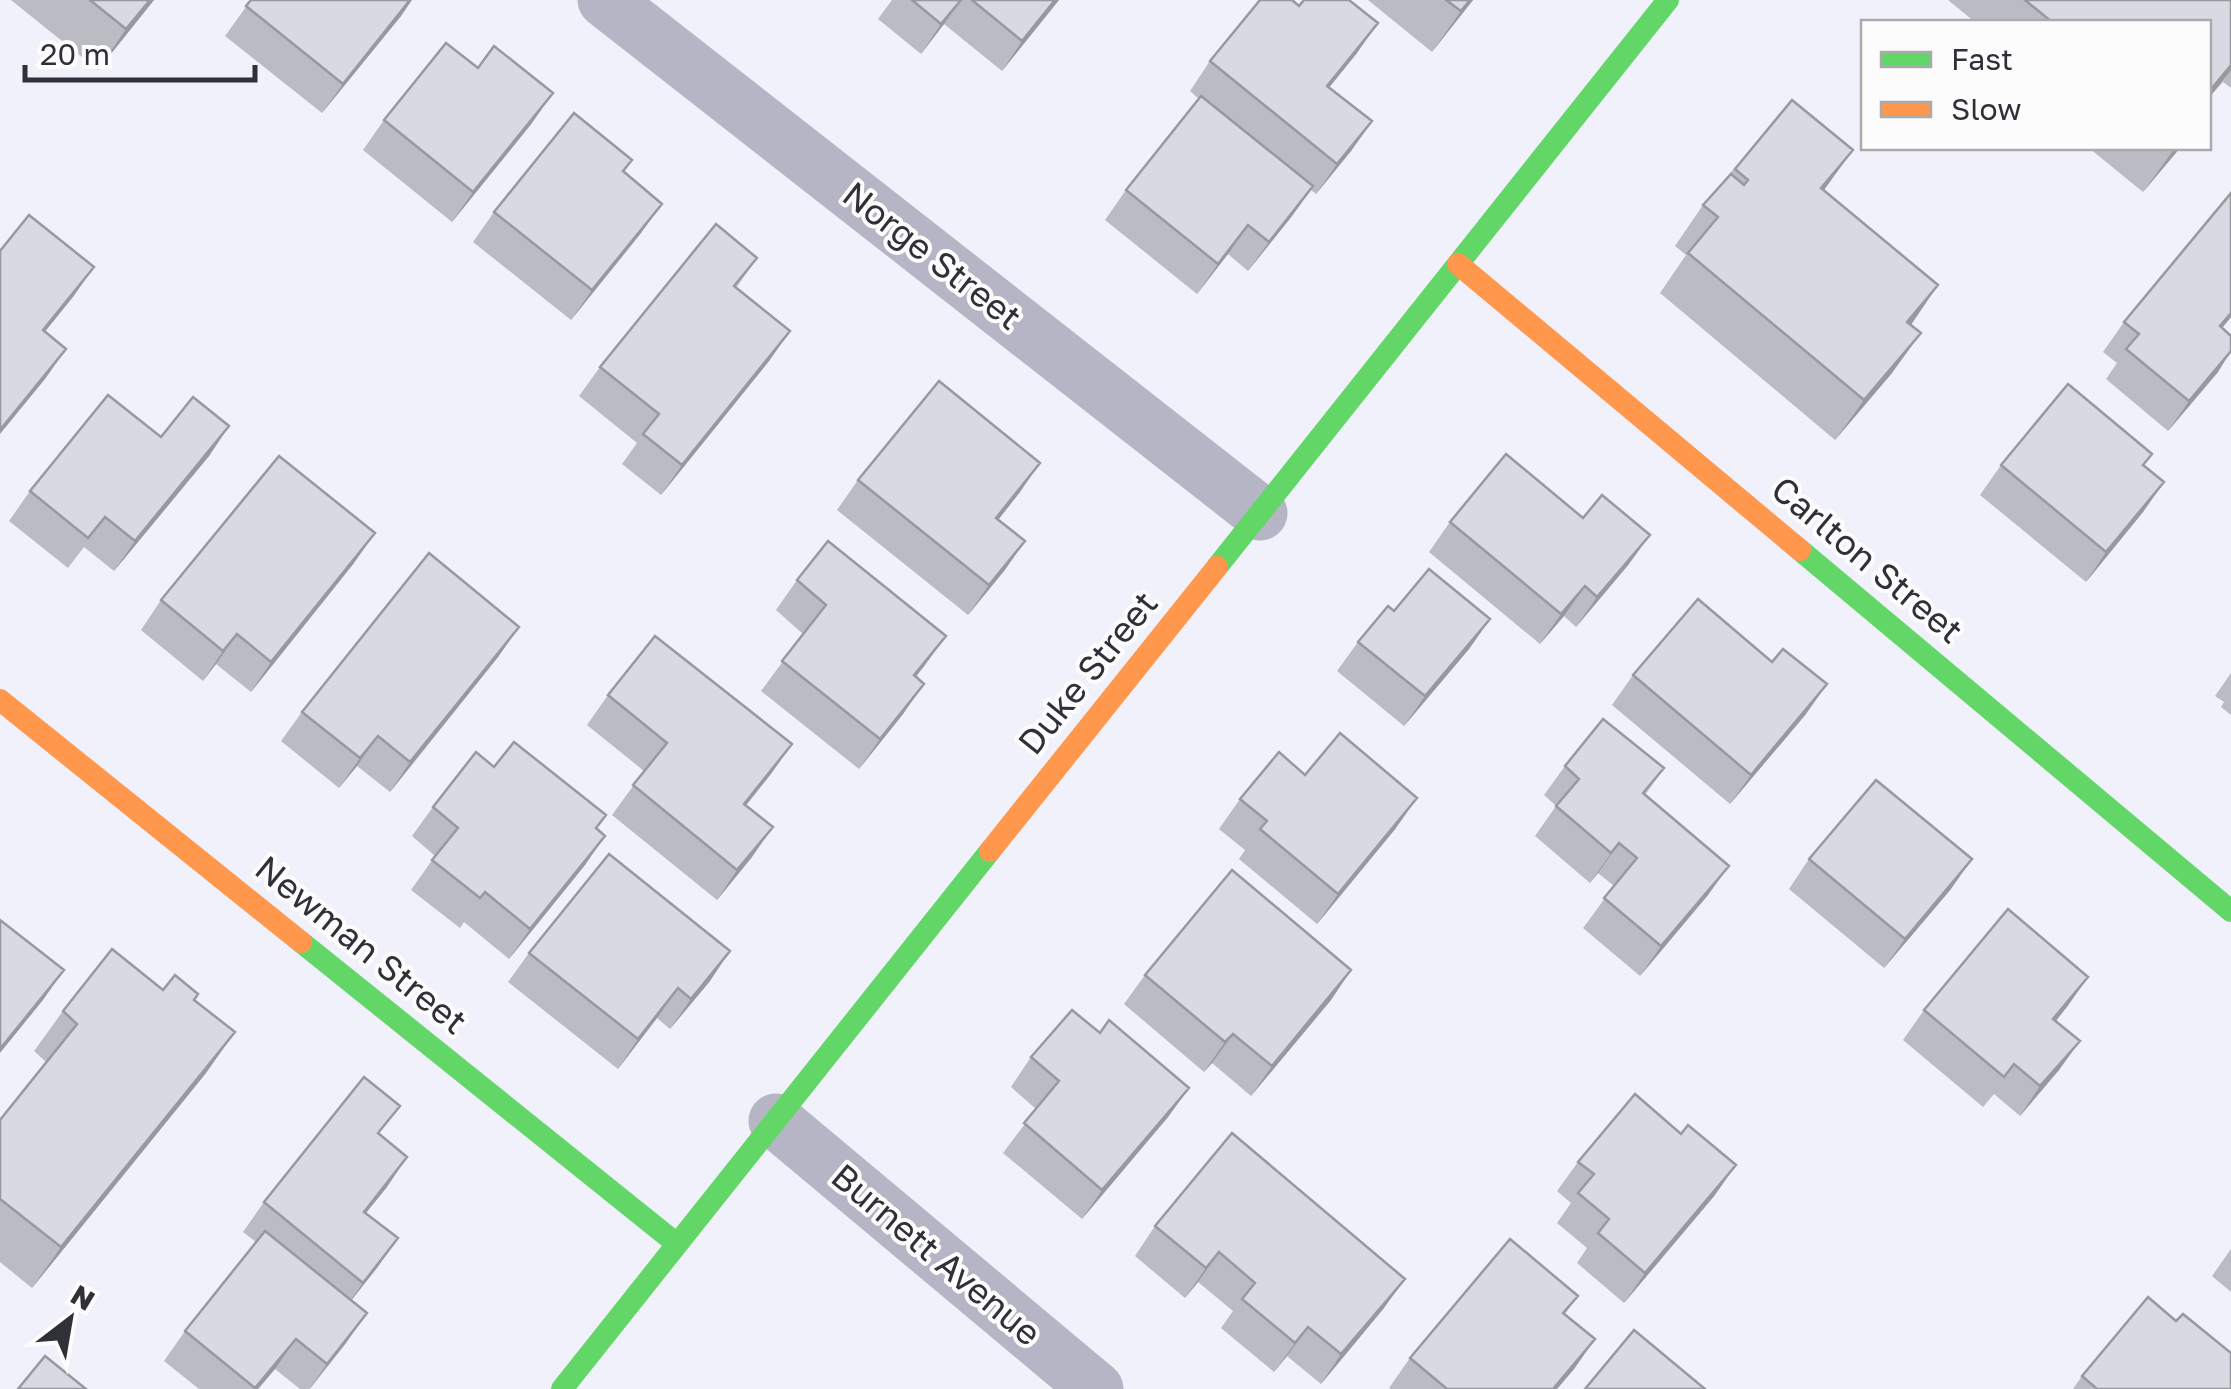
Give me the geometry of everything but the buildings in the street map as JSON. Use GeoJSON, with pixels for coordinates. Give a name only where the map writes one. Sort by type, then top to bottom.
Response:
{"type":"FeatureCollection","features":[{"type":"Feature","properties":{"kind":"street","name":"Norge Street"},"geometry":{"type":"LineString","coordinates":[[605,0],[1260,513]]}},
{"type":"Feature","properties":{"kind":"street","name":"Duke Street"},"geometry":{"type":"LineString","coordinates":[[562,1389],[1668,0]]}},
{"type":"Feature","properties":{"kind":"street","name":"Carlton Street"},"geometry":{"type":"LineString","coordinates":[[1458,264],[2231,911]]}},
{"type":"Feature","properties":{"kind":"street","name":"Newman Street"},"geometry":{"type":"LineString","coordinates":[[0,700],[677,1244]]}},
{"type":"Feature","properties":{"kind":"street","name":"Burnett Avenue"},"geometry":{"type":"LineString","coordinates":[[776,1121],[1096,1389]]}},
{"type":"Feature","properties":{"kind":"traffic: fast"},"geometry":{"type":"LineString","coordinates":[[1217,567],[1668,0]]}},
{"type":"Feature","properties":{"kind":"traffic: fast"},"geometry":{"type":"LineString","coordinates":[[1800,550],[2231,911]]}},
{"type":"Feature","properties":{"kind":"traffic: fast"},"geometry":{"type":"LineString","coordinates":[[562,1389],[990,851]]}},
{"type":"Feature","properties":{"kind":"traffic: fast"},"geometry":{"type":"LineString","coordinates":[[301,942],[677,1244]]}},
{"type":"Feature","properties":{"kind":"traffic: slow"},"geometry":{"type":"LineString","coordinates":[[1458,264],[1800,550]]}},
{"type":"Feature","properties":{"kind":"traffic: slow"},"geometry":{"type":"LineString","coordinates":[[990,851],[1217,567]]}},
{"type":"Feature","properties":{"kind":"traffic: slow"},"geometry":{"type":"LineString","coordinates":[[0,700],[301,942]]}}]}
